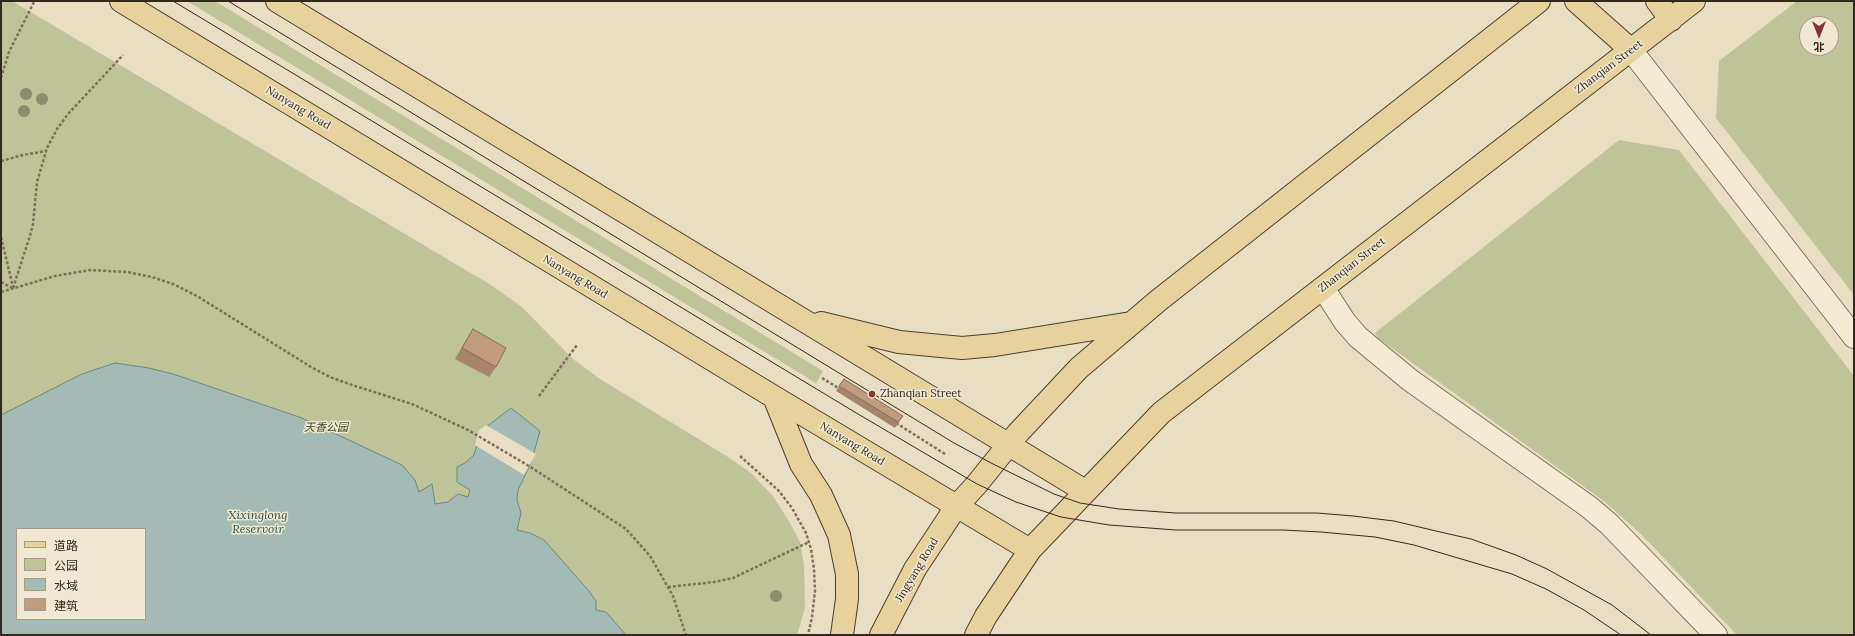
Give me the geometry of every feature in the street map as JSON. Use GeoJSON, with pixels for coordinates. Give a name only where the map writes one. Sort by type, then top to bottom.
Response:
{"type":"FeatureCollection","features":[{"type":"Feature","properties":{"kind":"main road","name":"Nanyang Road"},"geometry":{"type":"LineString","coordinates":[[121,1],[956,507],[1030,550]]}},
{"type":"Feature","properties":{"kind":"main road"},"geometry":{"type":"LineString","coordinates":[[277,1],[1085,491]]}},
{"type":"Feature","properties":{"kind":"main road"},"geometry":{"type":"LineString","coordinates":[[956,507],[977,484],[1008,444],[1079,368],[1132,323],[1539,1]]}},
{"type":"Feature","properties":{"kind":"main road"},"geometry":{"type":"LineString","coordinates":[[1576,1],[1631,50]]}},
{"type":"Feature","properties":{"kind":"main road"},"geometry":{"type":"LineString","coordinates":[[1657,1],[1671,20]]}},
{"type":"Feature","properties":{"kind":"main road","name":"Zhanqian Street"},"geometry":{"type":"LineString","coordinates":[[1030,550],[1161,413],[1694,1]]}},
{"type":"Feature","properties":{"kind":"main road"},"geometry":{"type":"LineString","coordinates":[[798,317],[899,342],[962,348],[995,345],[1132,323]]}},
{"type":"Feature","properties":{"kind":"main road"},"geometry":{"type":"LineString","coordinates":[[774,397],[801,464],[821,495],[839,535],[847,574],[847,599],[842,635]]}},
{"type":"Feature","properties":{"kind":"main road","name":"Jingyang Road"},"geometry":{"type":"LineString","coordinates":[[881,635],[915,568],[956,507]]}},
{"type":"Feature","properties":{"kind":"main road"},"geometry":{"type":"LineString","coordinates":[[976,635],[986,616],[1030,550]]}},
{"type":"Feature","properties":{"kind":"street"},"geometry":{"type":"LineString","coordinates":[[1631,50],[1854,337]]}},
{"type":"Feature","properties":{"kind":"street"},"geometry":{"type":"LineString","coordinates":[[1323,288],[1345,322],[1358,337],[1410,380],[1589,507],[1609,524],[1716,635]]}},
{"type":"Feature","properties":{"kind":"path"},"geometry":{"type":"LineString","coordinates":[[1,78],[9,52],[34,2]]}},
{"type":"Feature","properties":{"kind":"path"},"geometry":{"type":"LineString","coordinates":[[13,288],[33,224],[37,182],[46,151],[57,129],[68,114],[123,55]]}},
{"type":"Feature","properties":{"kind":"path"},"geometry":{"type":"LineString","coordinates":[[1,161],[46,151]]}},
{"type":"Feature","properties":{"kind":"path"},"geometry":{"type":"LineString","coordinates":[[1,237],[13,288]]}},
{"type":"Feature","properties":{"kind":"path"},"geometry":{"type":"LineString","coordinates":[[1,292],[55,276],[90,270],[127,272],[166,282],[197,296],[310,367],[330,377],[412,404],[468,430],[529,466],[626,529],[650,556],[668,587],[676,602],[686,635]]}},
{"type":"Feature","properties":{"kind":"path"},"geometry":{"type":"LineString","coordinates":[[1,282],[13,288]]}},
{"type":"Feature","properties":{"kind":"path"},"geometry":{"type":"LineString","coordinates":[[539,396],[577,345]]}},
{"type":"Feature","properties":{"kind":"path"},"geometry":{"type":"LineString","coordinates":[[822,378],[841,390]]}},
{"type":"Feature","properties":{"kind":"path"},"geometry":{"type":"LineString","coordinates":[[893,422],[945,454]]}},
{"type":"Feature","properties":{"kind":"path"},"geometry":{"type":"LineString","coordinates":[[740,456],[774,487],[792,508],[809,542],[814,569],[815,591],[812,618],[808,635]]}},
{"type":"Feature","properties":{"kind":"path"},"geometry":{"type":"LineString","coordinates":[[668,587],[714,582],[733,578],[809,542]]}},
{"type":"Feature","properties":{"kind":"green space","name":"天香公园"},"geometry":{"type":"Polygon","coordinates":[[[1,1],[12,1],[491,285],[522,307],[573,359],[600,379],[728,457],[751,473],[773,496],[800,542],[804,565],[805,608],[797,635],[1,635],[1,1]]]}},
{"type":"Feature","properties":{"kind":"green space"},"geometry":{"type":"Polygon","coordinates":[[[187,1],[215,1],[823,371],[816,383],[187,1]]]}},
{"type":"Feature","properties":{"kind":"green space"},"geometry":{"type":"Polygon","coordinates":[[[1797,1],[1854,1],[1854,295],[1716,118],[1719,61],[1797,1]]]}},
{"type":"Feature","properties":{"kind":"green space"},"geometry":{"type":"Polygon","coordinates":[[[1619,140],[1679,150],[1854,376],[1854,635],[1737,635],[1640,533],[1605,502],[1378,338],[1375,333],[1619,140]]]}},
{"type":"Feature","properties":{"kind":"water","name":"Xixinglong Reservoir"},"geometry":{"type":"Polygon","coordinates":[[[115,363],[149,368],[173,374],[302,418],[402,465],[415,480],[419,492],[432,484],[435,504],[448,502],[458,494],[468,497],[470,490],[457,482],[457,467],[465,463],[474,455],[481,431],[511,408],[540,431],[531,463],[518,490],[517,500],[521,513],[517,530],[530,533],[544,540],[589,591],[596,601],[596,610],[606,612],[626,635],[1,635],[1,415],[82,374],[115,363]]]}},
{"type":"Feature","properties":{"kind":"pier"},"geometry":{"type":"Polygon","coordinates":[[[486,425],[536,454],[524,475],[475,445],[479,430],[486,425]]]}},
{"type":"Feature","properties":{"kind":"building"},"geometry":{"type":"Polygon","coordinates":[[[473,329],[506,348],[496,367],[462,348],[473,329]]]}},
{"type":"Feature","properties":{"kind":"building"},"geometry":{"type":"Polygon","coordinates":[[[844,379],[903,416],[898,422],[839,386],[844,379]]]}},
{"type":"Feature","properties":{"kind":"tram line"},"geometry":{"type":"LineString","coordinates":[[173,1],[858,414],[977,484],[1016,502],[1061,517],[1109,525],[1176,530],[1283,530],[1321,532],[1375,537],[1414,545],[1512,574],[1546,589],[1584,610],[1621,635]]}},
{"type":"Feature","properties":{"kind":"tram line"},"geometry":{"type":"LineString","coordinates":[[228,1],[954,443],[1054,494],[1080,503],[1119,509],[1176,513],[1317,513],[1353,516],[1394,521],[1471,539],[1516,555],[1547,569],[1612,605],[1651,635]]}},
{"type":"Feature","properties":{"kind":"place","name":"Zhanqian Street"},"geometry":{"type":"Point","coordinates":[872,394]}}]}
